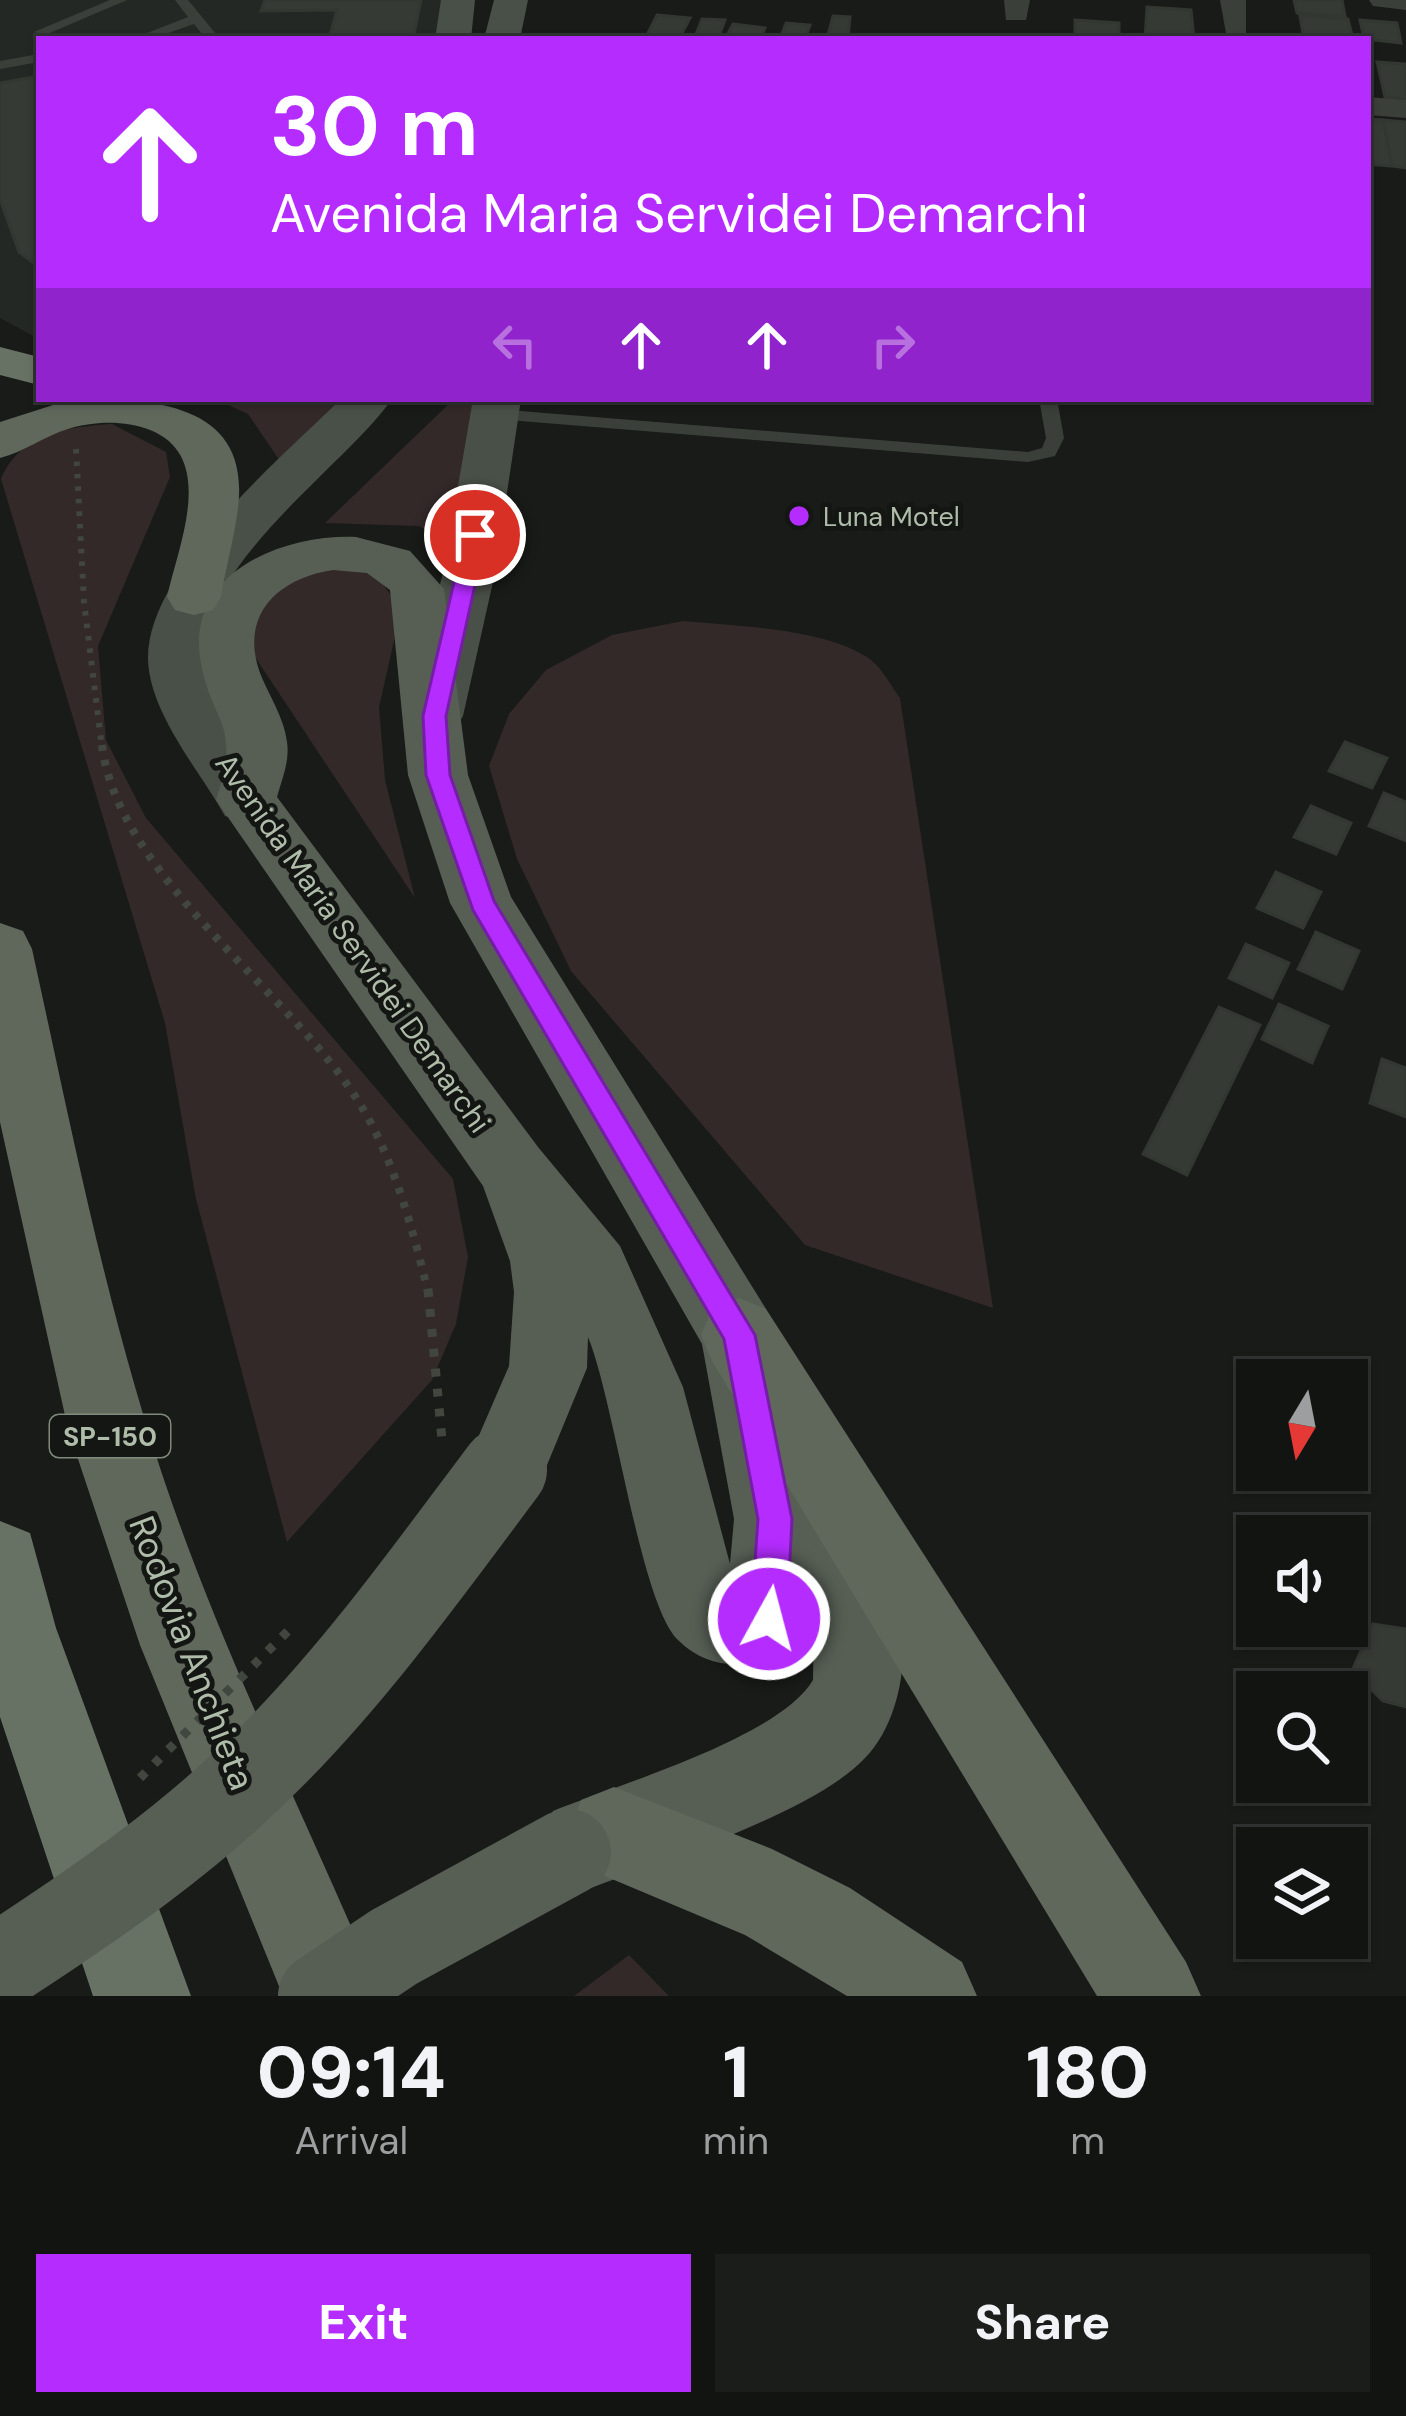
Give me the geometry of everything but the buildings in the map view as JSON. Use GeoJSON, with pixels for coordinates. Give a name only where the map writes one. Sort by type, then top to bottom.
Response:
{"type":"FeatureCollection","features":[{"type":"Feature","properties":{"kind":"highway"},"geometry":{"type":"LineString","coordinates":[[0,361],[36,369]]}},
{"type":"Feature","properties":{"kind":"highway"},"geometry":{"type":"LineString","coordinates":[[0,443],[37,421],[74,412],[157,416],[202,451],[212,470],[213,498],[194,597]]}},
{"type":"Feature","properties":{"kind":"highway","name":"Rodovia Anchieta"},"geometry":{"type":"LineString","coordinates":[[0,949],[64,1264],[108,1432],[173,1619],[332,1996]]}},
{"type":"Feature","properties":{"kind":"highway"},"geometry":{"type":"LineString","coordinates":[[739,1335],[1152,1996]]}},
{"type":"Feature","properties":{"kind":"highway"},"geometry":{"type":"LineString","coordinates":[[0,1563],[13,1628],[142,1996]]}},
{"type":"Feature","properties":{"kind":"highway"},"geometry":{"type":"LineString","coordinates":[[591,1842],[747,1882],[866,1948],[928,1996]]}},
{"type":"Feature","properties":{"kind":"highway"},"geometry":{"type":"LineString","coordinates":[[0,1942],[16,1996]]}},
{"type":"Feature","properties":{"kind":"main road"},"geometry":{"type":"LineString","coordinates":[[454,36],[458,0]]}},
{"type":"Feature","properties":{"kind":"main road"},"geometry":{"type":"LineString","coordinates":[[503,36],[511,0]]}},
{"type":"Feature","properties":{"kind":"main road","name":"Avenida Maria Servidei Demarchi"},"geometry":{"type":"LineString","coordinates":[[0,1966],[149,1864],[272,1756],[381,1633],[474,1464],[544,1380],[552,1322],[548,1261],[512,1170],[246,800],[192,705],[176,664],[176,642],[194,597],[238,535],[365,402]]}},
{"type":"Feature","properties":{"kind":"main road"},"geometry":{"type":"LineString","coordinates":[[434,716],[469,573],[496,406]]}},
{"type":"Feature","properties":{"kind":"main road"},"geometry":{"type":"LineString","coordinates":[[246,800],[259,745],[229,661],[226,638],[240,601],[277,565],[306,554],[382,558],[405,570],[421,599],[424,676],[434,716],[438,775],[482,903],[739,1335],[775,1519],[775,1592],[769,1619],[747,1627],[707,1612],[697,1596],[639,1376],[614,1310],[593,1270],[512,1170]]}},
{"type":"Feature","properties":{"kind":"main road"},"geometry":{"type":"LineString","coordinates":[[321,1996],[394,1947],[591,1842],[793,1756],[833,1727],[849,1705],[860,1644],[851,1594],[760,1438]]}},
{"type":"Feature","properties":{"kind":"street"},"geometry":{"type":"LineString","coordinates":[[1382,0],[1406,2]]}},
{"type":"Feature","properties":{"kind":"street"},"geometry":{"type":"LineString","coordinates":[[1371,106],[1406,109]]}},
{"type":"Feature","properties":{"kind":"lane"},"geometry":{"type":"LineString","coordinates":[[40,32],[121,0]]}},
{"type":"Feature","properties":{"kind":"lane"},"geometry":{"type":"LineString","coordinates":[[181,0],[211,36]]}},
{"type":"Feature","properties":{"kind":"lane"},"geometry":{"type":"LineString","coordinates":[[147,36],[198,18]]}},
{"type":"Feature","properties":{"kind":"lane"},"geometry":{"type":"LineString","coordinates":[[0,65],[36,59]]}},
{"type":"Feature","properties":{"kind":"lane"},"geometry":{"type":"LineString","coordinates":[[496,406],[1028,457],[1049,452],[1055,438],[1049,402]]}},
{"type":"Feature","properties":{"kind":"path"},"geometry":{"type":"LineString","coordinates":[[74,412],[84,602],[105,770],[143,847],[360,1103],[393,1175],[428,1290],[432,1380],[474,1464]]}},
{"type":"Feature","properties":{"kind":"path"},"geometry":{"type":"LineString","coordinates":[[137,1780],[296,1622]]}},
{"type":"Feature","properties":{"kind":"shaded area"},"geometry":{"type":"Polygon","coordinates":[[[0,0],[447,0],[441,36],[36,36],[36,337],[0,318],[0,0]]]}},
{"type":"Feature","properties":{"kind":"shaded area"},"geometry":{"type":"Polygon","coordinates":[[[222,402],[342,402],[280,461],[248,414],[222,402]]]}},
{"type":"Feature","properties":{"kind":"shaded area"},"geometry":{"type":"Polygon","coordinates":[[[451,402],[478,402],[456,542],[418,526],[325,523],[451,402]]]}},
{"type":"Feature","properties":{"kind":"shaded area"},"geometry":{"type":"Polygon","coordinates":[[[112,424],[166,452],[170,477],[98,646],[106,740],[146,818],[453,1179],[468,1257],[456,1324],[432,1380],[287,1542],[196,1199],[165,1023],[1,479],[10,463],[33,442],[63,430],[112,424]]]}},
{"type":"Feature","properties":{"kind":"shaded area"},"geometry":{"type":"Polygon","coordinates":[[[309,564],[374,571],[401,610],[379,707],[385,780],[415,898],[249,648],[244,605],[309,564]]]}},
{"type":"Feature","properties":{"kind":"shaded area"},"geometry":{"type":"Polygon","coordinates":[[[683,621],[780,630],[831,641],[871,660],[900,698],[993,1308],[805,1245],[571,971],[517,859],[489,766],[509,714],[546,670],[612,635],[683,621]]]}},
{"type":"Feature","properties":{"kind":"shaded area"},"geometry":{"type":"Polygon","coordinates":[[[629,1955],[669,1996],[574,1996],[629,1955]]]}},
{"type":"Feature","properties":{"kind":"place","name":"Luna Motel"},"geometry":{"type":"Point","coordinates":[799,516]}},
{"type":"Feature","properties":{"kind":"route"},"geometry":{"type":"LineString","coordinates":[[475,535],[434,716],[438,775],[482,903],[739,1335],[775,1519],[775,1592],[769,1619]]}}]}
